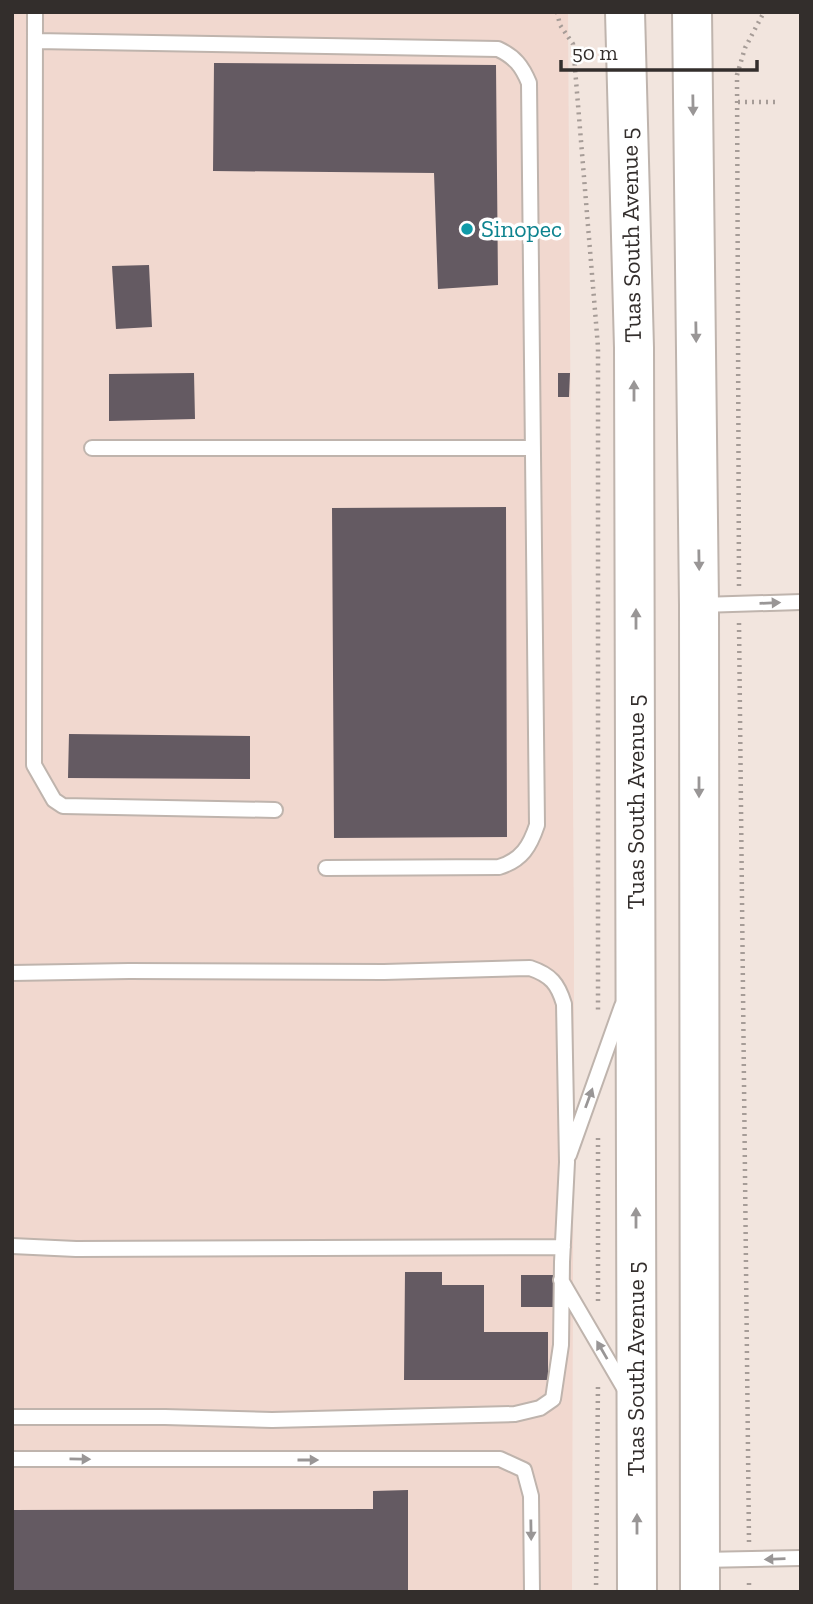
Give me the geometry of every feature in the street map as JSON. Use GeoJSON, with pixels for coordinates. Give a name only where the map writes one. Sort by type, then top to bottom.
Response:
{"type":"FeatureCollection","features":[{"type":"Feature","properties":{"kind":"street","name":"Tuas South Avenue 5"},"geometry":{"type":"LineString","coordinates":[[625,12],[633,279],[636,1592]]}},
{"type":"Feature","properties":{"kind":"street"},"geometry":{"type":"LineString","coordinates":[[697,19],[700,1576]]}},
{"type":"Feature","properties":{"kind":"lane"},"geometry":{"type":"LineString","coordinates":[[36,12],[34,765],[54,800],[63,806],[275,810]]}},
{"type":"Feature","properties":{"kind":"lane"},"geometry":{"type":"LineString","coordinates":[[36,41],[498,49],[512,56],[523,69],[528,83],[537,825],[530,846],[522,855],[499,867],[326,868]]}},
{"type":"Feature","properties":{"kind":"lane"},"geometry":{"type":"LineString","coordinates":[[92,448],[533,448]]}},
{"type":"Feature","properties":{"kind":"lane"},"geometry":{"type":"LineString","coordinates":[[699,605],[801,602]]}},
{"type":"Feature","properties":{"kind":"lane"},"geometry":{"type":"LineString","coordinates":[[12,974],[129,971],[384,972],[530,968],[540,971],[559,987],[564,1004],[567,1163],[561,1280],[561,1345],[553,1399],[540,1408],[515,1414],[272,1420],[165,1417],[12,1418]]}},
{"type":"Feature","properties":{"kind":"lane"},"geometry":{"type":"LineString","coordinates":[[567,1163],[636,968]]}},
{"type":"Feature","properties":{"kind":"lane"},"geometry":{"type":"LineString","coordinates":[[12,1246],[76,1249],[563,1247]]}},
{"type":"Feature","properties":{"kind":"lane"},"geometry":{"type":"LineString","coordinates":[[561,1280],[637,1409]]}},
{"type":"Feature","properties":{"kind":"lane"},"geometry":{"type":"LineString","coordinates":[[12,1459],[500,1459],[524,1470],[531,1496],[532,1592]]}},
{"type":"Feature","properties":{"kind":"lane"},"geometry":{"type":"LineString","coordinates":[[700,1576],[749,1559],[801,1558]]}},
{"type":"Feature","properties":{"kind":"path"},"geometry":{"type":"LineString","coordinates":[[557,12],[560,25],[573,44],[598,347],[598,1022]]}},
{"type":"Feature","properties":{"kind":"path"},"geometry":{"type":"LineString","coordinates":[[749,1592],[739,604],[737,75],[764,12]]}},
{"type":"Feature","properties":{"kind":"path"},"geometry":{"type":"LineString","coordinates":[[738,102],[778,102]]}},
{"type":"Feature","properties":{"kind":"path"},"geometry":{"type":"LineString","coordinates":[[596,1592],[598,1129]]}},
{"type":"Feature","properties":{"kind":"shaded area"},"geometry":{"type":"Polygon","coordinates":[[[12,12],[568,12],[574,950],[572,1592],[12,1592],[12,12]]]}},
{"type":"Feature","properties":{"kind":"building","name":"Sinopec"},"geometry":{"type":"Polygon","coordinates":[[[214,63],[496,65],[498,285],[438,289],[434,173],[213,171],[214,63]]]}},
{"type":"Feature","properties":{"kind":"building"},"geometry":{"type":"Polygon","coordinates":[[[149,265],[152,327],[116,329],[112,266],[149,265]]]}},
{"type":"Feature","properties":{"kind":"building"},"geometry":{"type":"Polygon","coordinates":[[[194,373],[195,419],[109,421],[109,374],[194,373]]]}},
{"type":"Feature","properties":{"kind":"building"},"geometry":{"type":"Polygon","coordinates":[[[558,373],[570,373],[569,397],[558,397],[558,373]]]}},
{"type":"Feature","properties":{"kind":"building"},"geometry":{"type":"Polygon","coordinates":[[[506,507],[507,837],[334,838],[332,508],[506,507]]]}},
{"type":"Feature","properties":{"kind":"building"},"geometry":{"type":"Polygon","coordinates":[[[69,734],[250,736],[250,779],[68,778],[69,734]]]}},
{"type":"Feature","properties":{"kind":"building"},"geometry":{"type":"Polygon","coordinates":[[[405,1272],[442,1272],[442,1285],[484,1285],[484,1332],[548,1332],[548,1380],[404,1380],[405,1272]]]}},
{"type":"Feature","properties":{"kind":"building"},"geometry":{"type":"Polygon","coordinates":[[[521,1275],[554,1275],[554,1307],[521,1307],[521,1275]]]}},
{"type":"Feature","properties":{"kind":"building"},"geometry":{"type":"Polygon","coordinates":[[[408,1490],[408,1592],[12,1592],[12,1510],[373,1509],[373,1491],[408,1490]]]}},
{"type":"Feature","properties":{"kind":"place","name":"Sinopec"},"geometry":{"type":"Point","coordinates":[467,229]}}]}
